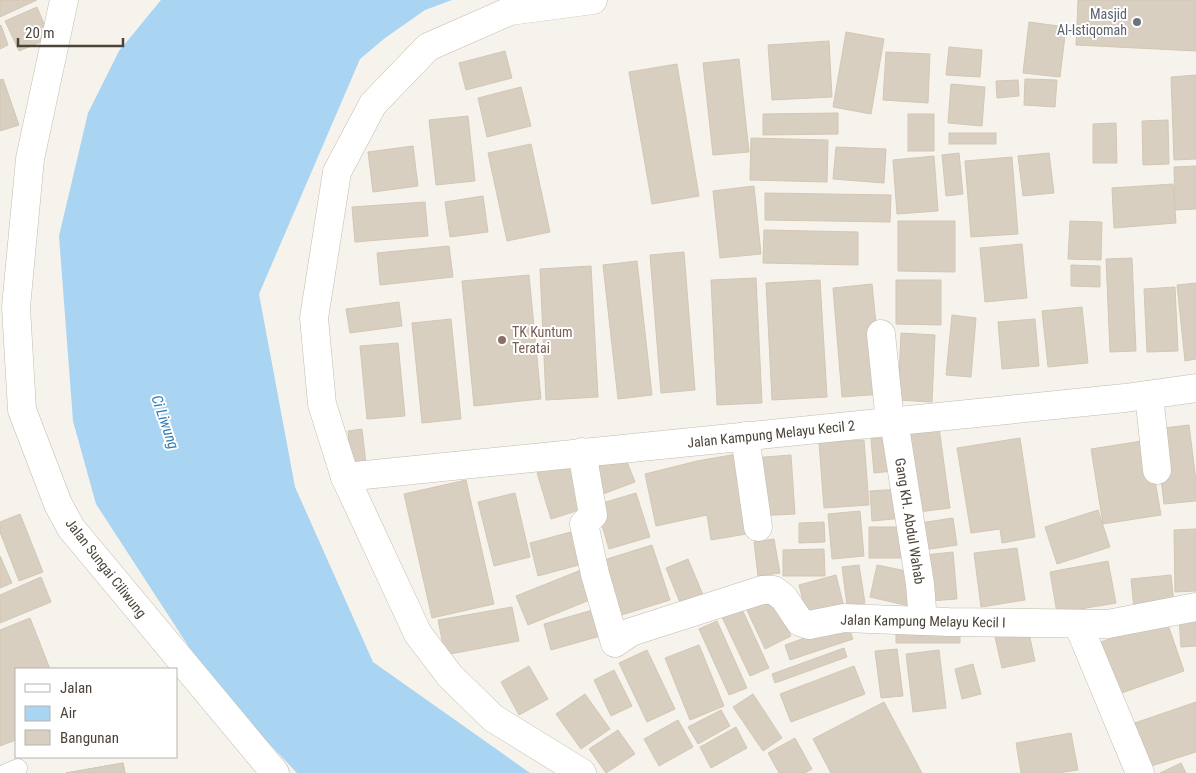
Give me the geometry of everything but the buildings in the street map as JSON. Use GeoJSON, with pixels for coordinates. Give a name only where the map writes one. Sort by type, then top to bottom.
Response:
{"type":"FeatureCollection","features":[{"type":"Feature","properties":{"kind":"street","name":"Jalan Sungai Ciliwung"},"geometry":{"type":"LineString","coordinates":[[64,0],[30,159],[16,307],[22,410],[58,504],[71,528],[275,773]]}},
{"type":"Feature","properties":{"kind":"street"},"geometry":{"type":"LineString","coordinates":[[582,773],[493,718],[450,676],[418,634],[345,477],[322,404],[314,318],[337,172],[373,104],[428,47],[510,11],[593,0]]}},
{"type":"Feature","properties":{"kind":"street","name":"Gang KH. Abdul Wahab"},"geometry":{"type":"LineString","coordinates":[[880,334],[892,422],[920,584],[924,621]]}},
{"type":"Feature","properties":{"kind":"street","name":"Jalan Kampung Melayu Kecil 2"},"geometry":{"type":"LineString","coordinates":[[345,477],[892,422],[1196,388]]}},
{"type":"Feature","properties":{"kind":"street"},"geometry":{"type":"LineString","coordinates":[[1150,394],[1157,470]]}},
{"type":"Feature","properties":{"kind":"street"},"geometry":{"type":"LineString","coordinates":[[746,436],[758,527]]}},
{"type":"Feature","properties":{"kind":"street","name":"Jalan Kampung Melayu Kecil I"},"geometry":{"type":"LineString","coordinates":[[582,452],[593,515],[584,524],[595,574],[615,643],[631,632],[762,590],[774,590],[784,598],[800,622],[809,625],[844,618],[1108,624],[1196,607]]}},
{"type":"Feature","properties":{"kind":"street"},"geometry":{"type":"LineString","coordinates":[[1078,624],[1140,773]]}},
{"type":"Feature","properties":{"kind":"water","name":"Ci Liwung"},"geometry":{"type":"Polygon","coordinates":[[[161,0],[452,0],[425,10],[385,38],[360,59],[259,294],[295,487],[373,662],[530,773],[297,773],[213,684],[96,504],[73,421],[59,236],[88,113],[119,51],[161,0]]]}},
{"type":"Feature","properties":{"kind":"place","name":"Masjid Al-Istiqomah"},"geometry":{"type":"Point","coordinates":[1137,22]}},
{"type":"Feature","properties":{"kind":"place","name":"TK Kuntum Teratai"},"geometry":{"type":"Point","coordinates":[502,340]}}]}
